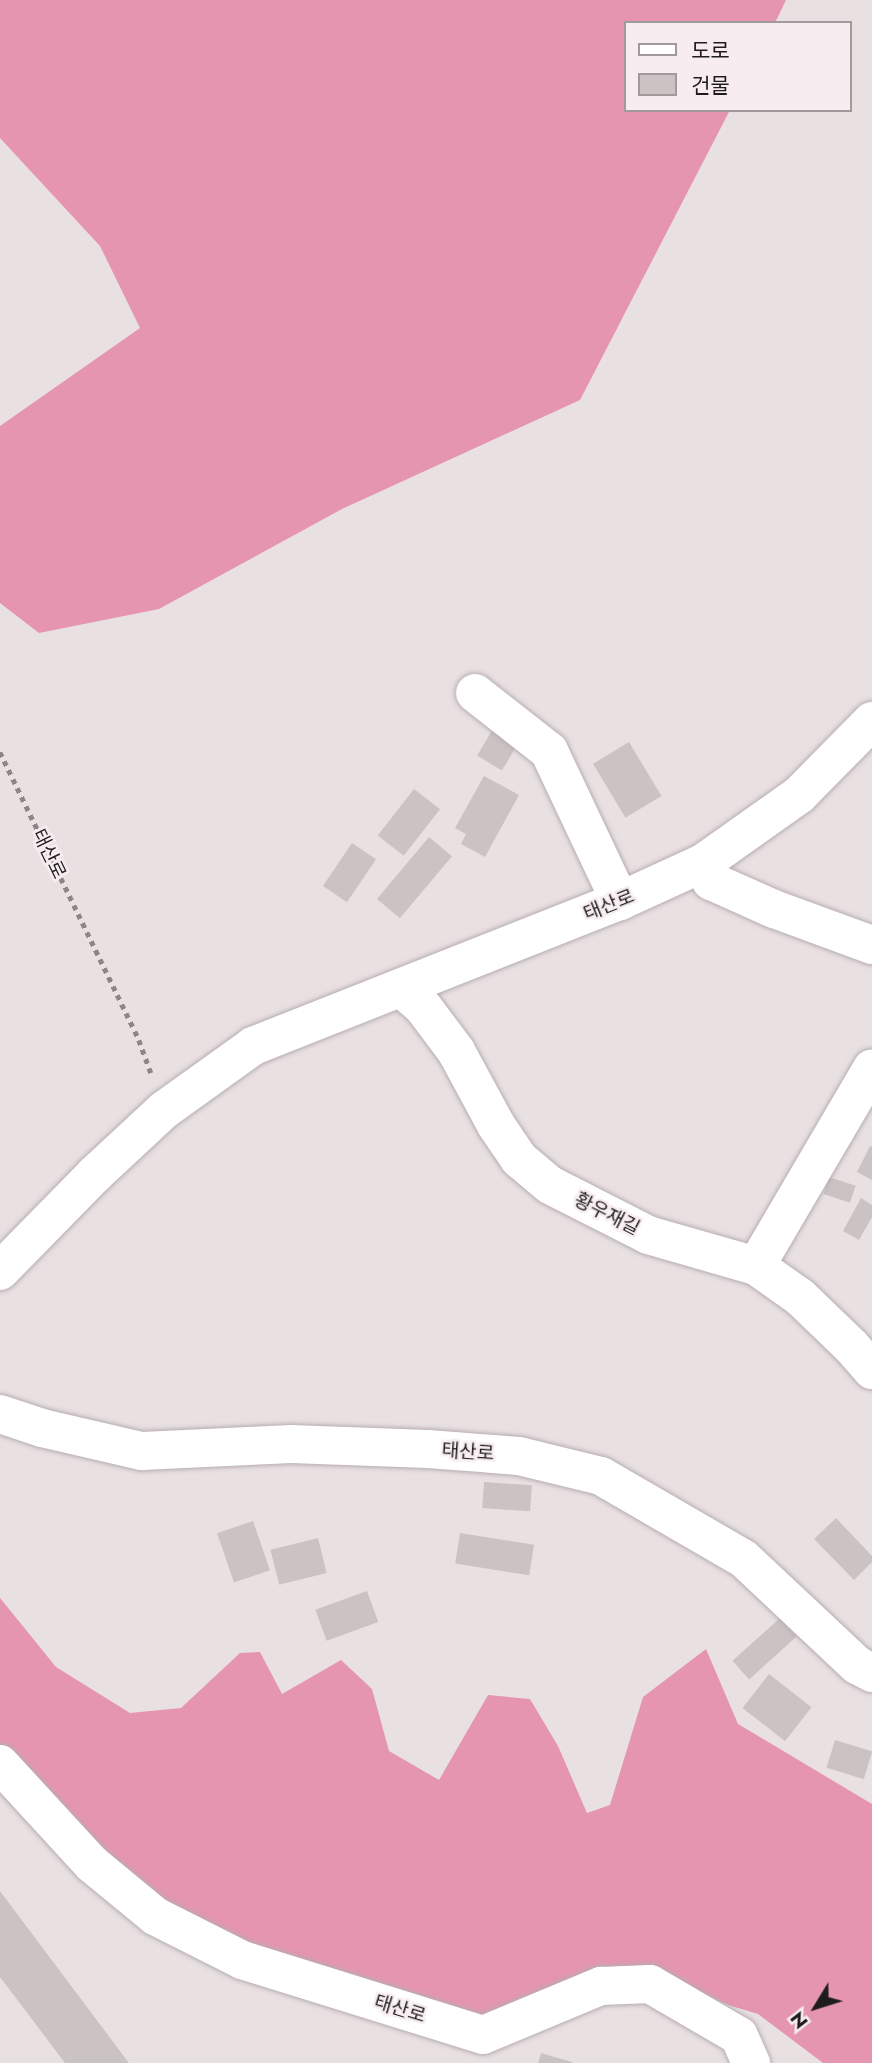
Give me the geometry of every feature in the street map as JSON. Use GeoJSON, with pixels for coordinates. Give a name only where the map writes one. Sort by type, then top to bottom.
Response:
{"type":"FeatureCollection","features":[{"type":"Feature","properties":{"kind":"street"},"geometry":{"type":"LineString","coordinates":[[475,693],[549,751],[620,901]]}},
{"type":"Feature","properties":{"kind":"street","name":"태산로"},"geometry":{"type":"LineString","coordinates":[[0,1271],[94,1175],[164,1110],[253,1045],[620,901],[703,863],[799,795],[872,721]]}},
{"type":"Feature","properties":{"kind":"street"},"geometry":{"type":"LineString","coordinates":[[703,863],[711,881],[774,909],[872,945]]}},
{"type":"Feature","properties":{"kind":"street","name":"황우재길"},"geometry":{"type":"LineString","coordinates":[[401,988],[424,1007],[456,1051],[496,1125],[519,1159],[550,1185],[648,1235],[756,1266],[800,1297],[872,1370]]}},
{"type":"Feature","properties":{"kind":"street"},"geometry":{"type":"LineString","coordinates":[[756,1266],[872,1068]]}},
{"type":"Feature","properties":{"kind":"street","name":"태산로"},"geometry":{"type":"LineString","coordinates":[[0,1413],[42,1428],[142,1451],[292,1444],[428,1450],[519,1456],[601,1476],[744,1559],[857,1665],[872,1673]]}},
{"type":"Feature","properties":{"kind":"street","name":"태산로"},"geometry":{"type":"LineString","coordinates":[[0,1764],[92,1864],[155,1916],[242,1960],[483,2035],[601,1986],[650,1984],[739,2036],[751,2063]]}},
{"type":"Feature","properties":{"kind":"path","name":"태산로"},"geometry":{"type":"LineString","coordinates":[[0,752],[139,1040],[164,1110]]}},
{"type":"Feature","properties":{"kind":"shaded area"},"geometry":{"type":"Polygon","coordinates":[[[0,0],[786,0],[776,21],[624,21],[624,112],[729,112],[580,400],[342,509],[159,609],[39,633],[0,603],[0,426],[140,328],[100,246],[0,138],[0,0]]]}},
{"type":"Feature","properties":{"kind":"shaded area"},"geometry":{"type":"Polygon","coordinates":[[[0,1598],[56,1667],[130,1713],[181,1708],[240,1653],[260,1652],[282,1694],[341,1660],[372,1689],[389,1751],[439,1780],[488,1695],[530,1699],[558,1746],[587,1813],[610,1805],[643,1697],[706,1649],[738,1724],[872,1804],[872,2063],[823,2063],[758,2014],[728,2005],[650,1969],[476,2020],[268,1954],[175,1912],[105,1856],[0,1747],[0,1598]]]}},
{"type":"Feature","properties":{"kind":"building"},"geometry":{"type":"Polygon","coordinates":[[[493,729],[518,744],[502,771],[477,756],[493,729]]]}},
{"type":"Feature","properties":{"kind":"building"},"geometry":{"type":"Polygon","coordinates":[[[629,742],[661,796],[625,818],[593,764],[629,742]]]}},
{"type":"Feature","properties":{"kind":"building"},"geometry":{"type":"Polygon","coordinates":[[[484,776],[519,795],[485,857],[461,844],[466,834],[455,828],[484,776]]]}},
{"type":"Feature","properties":{"kind":"building"},"geometry":{"type":"Polygon","coordinates":[[[414,789],[440,809],[404,856],[378,835],[414,789]]]}},
{"type":"Feature","properties":{"kind":"building"},"geometry":{"type":"Polygon","coordinates":[[[429,837],[452,856],[400,918],[377,899],[429,837]]]}},
{"type":"Feature","properties":{"kind":"building"},"geometry":{"type":"Polygon","coordinates":[[[352,843],[376,859],[347,902],[323,886],[352,843]]]}},
{"type":"Feature","properties":{"kind":"building"},"geometry":{"type":"Polygon","coordinates":[[[870,1146],[872,1147],[872,1180],[857,1172],[870,1146]]]}},
{"type":"Feature","properties":{"kind":"building"},"geometry":{"type":"Polygon","coordinates":[[[829,1177],[856,1186],[850,1203],[823,1194],[829,1177]]]}},
{"type":"Feature","properties":{"kind":"building"},"geometry":{"type":"Polygon","coordinates":[[[861,1198],[872,1205],[872,1217],[859,1240],[843,1231],[861,1198]]]}},
{"type":"Feature","properties":{"kind":"building"},"geometry":{"type":"Polygon","coordinates":[[[484,1482],[532,1485],[530,1511],[482,1508],[484,1482]]]}},
{"type":"Feature","properties":{"kind":"building"},"geometry":{"type":"Polygon","coordinates":[[[836,1518],[872,1556],[872,1562],[854,1580],[814,1539],[836,1518]]]}},
{"type":"Feature","properties":{"kind":"building"},"geometry":{"type":"Polygon","coordinates":[[[253,1521],[270,1570],[234,1583],[217,1533],[253,1521]]]}},
{"type":"Feature","properties":{"kind":"building"},"geometry":{"type":"Polygon","coordinates":[[[460,1533],[534,1545],[529,1575],[455,1564],[460,1533]]]}},
{"type":"Feature","properties":{"kind":"building"},"geometry":{"type":"Polygon","coordinates":[[[318,1538],[327,1573],[279,1585],[270,1550],[318,1538]]]}},
{"type":"Feature","properties":{"kind":"building"},"geometry":{"type":"Polygon","coordinates":[[[367,1591],[378,1622],[327,1641],[315,1610],[367,1591]]]}},
{"type":"Feature","properties":{"kind":"building"},"geometry":{"type":"Polygon","coordinates":[[[780,1618],[797,1637],[749,1679],[732,1661],[780,1618]]]}},
{"type":"Feature","properties":{"kind":"building"},"geometry":{"type":"Polygon","coordinates":[[[769,1674],[812,1707],[785,1741],[743,1708],[769,1674]]]}},
{"type":"Feature","properties":{"kind":"building"},"geometry":{"type":"Polygon","coordinates":[[[835,1740],[872,1751],[864,1779],[827,1768],[835,1740]]]}},
{"type":"Feature","properties":{"kind":"building"},"geometry":{"type":"Polygon","coordinates":[[[0,1891],[129,2063],[65,2063],[0,1977],[0,1891]]]}},
{"type":"Feature","properties":{"kind":"building"},"geometry":{"type":"Polygon","coordinates":[[[541,2053],[572,2062],[572,2063],[538,2063],[541,2053]]]}}]}
